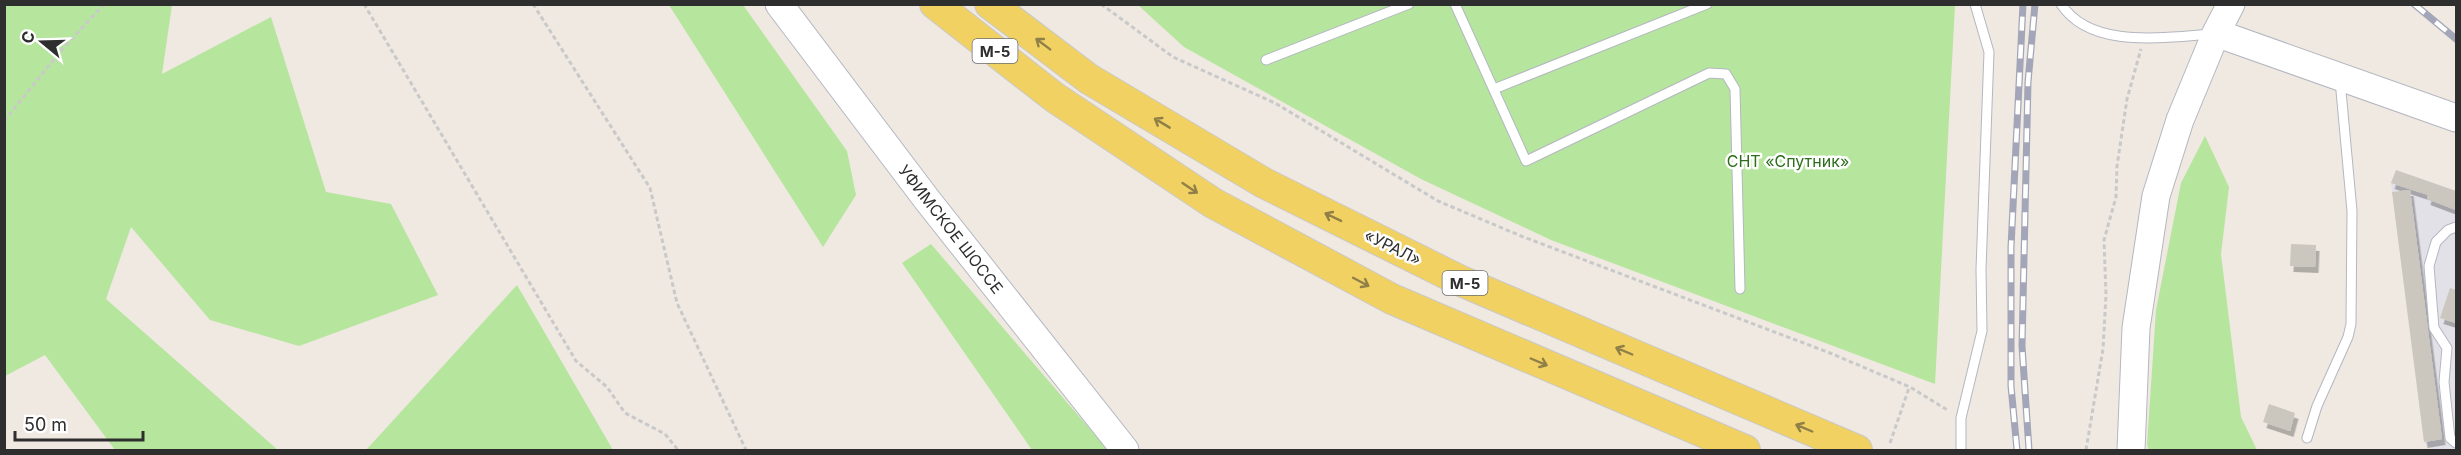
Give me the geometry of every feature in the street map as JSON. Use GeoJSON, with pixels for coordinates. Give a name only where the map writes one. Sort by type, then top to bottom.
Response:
{"type":"FeatureCollection","features":[{"type":"Feature","properties":{"kind":"main road","name":"М-5"},"geometry":{"type":"LineString","coordinates":[[935,4],[1054,97],[1213,203],[1392,299],[1745,450]]}},
{"type":"Feature","properties":{"kind":"main road","name":"«УРАЛ»"},"geometry":{"type":"LineString","coordinates":[[990,4],[1089,79],[1264,183],[1461,281],[1857,450]]}},
{"type":"Feature","properties":{"kind":"street","name":"УФИМСКОЕ ШОССЕ"},"geometry":{"type":"LineString","coordinates":[[780,4],[928,201],[1125,450]]}},
{"type":"Feature","properties":{"kind":"street"},"geometry":{"type":"LineString","coordinates":[[2131,450],[2136,328],[2156,196],[2180,120],[2216,33],[2231,4]]}},
{"type":"Feature","properties":{"kind":"street"},"geometry":{"type":"LineString","coordinates":[[2216,33],[2457,118]]}},
{"type":"Feature","properties":{"kind":"lane"},"geometry":{"type":"LineString","coordinates":[[1266,60],[1409,4]]}},
{"type":"Feature","properties":{"kind":"lane"},"geometry":{"type":"LineString","coordinates":[[1455,4],[1526,161],[1709,73],[1726,74],[1735,89],[1740,290]]}},
{"type":"Feature","properties":{"kind":"lane"},"geometry":{"type":"LineString","coordinates":[[1494,89],[1707,4]]}},
{"type":"Feature","properties":{"kind":"lane"},"geometry":{"type":"LineString","coordinates":[[1961,450],[1961,418],[1982,331],[1981,269],[1989,52],[1975,4]]}},
{"type":"Feature","properties":{"kind":"lane"},"geometry":{"type":"LineString","coordinates":[[2061,4],[2070,18],[2120,38],[2216,33]]}},
{"type":"Feature","properties":{"kind":"lane"},"geometry":{"type":"LineString","coordinates":[[2307,438],[2317,406],[2348,337],[2351,324],[2352,211],[2340,77]]}},
{"type":"Feature","properties":{"kind":"lane"},"geometry":{"type":"LineString","coordinates":[[2457,227],[2448,230],[2436,242],[2429,267],[2434,328],[2452,346],[2444,382],[2450,438],[2457,443]]}},
{"type":"Feature","properties":{"kind":"path"},"geometry":{"type":"LineString","coordinates":[[4,122],[60,52],[104,4]]}},
{"type":"Feature","properties":{"kind":"path"},"geometry":{"type":"LineString","coordinates":[[364,4],[576,361],[607,387],[625,412],[665,434],[678,450]]}},
{"type":"Feature","properties":{"kind":"path"},"geometry":{"type":"LineString","coordinates":[[532,4],[650,188],[677,303],[746,450]]}},
{"type":"Feature","properties":{"kind":"path"},"geometry":{"type":"LineString","coordinates":[[1101,4],[1173,57],[1275,103],[1438,201],[1521,236],[1830,353],[1910,387],[1961,418]]}},
{"type":"Feature","properties":{"kind":"path"},"geometry":{"type":"LineString","coordinates":[[2086,450],[2103,349],[2106,295],[2104,240],[2116,197],[2117,166],[2127,99],[2143,38]]}},
{"type":"Feature","properties":{"kind":"path"},"geometry":{"type":"LineString","coordinates":[[1890,443],[1910,387]]}},
{"type":"Feature","properties":{"kind":"shaded area"},"geometry":{"type":"Polygon","coordinates":[[[2396,170],[2456,191],[2456,450],[2433,450],[2424,442],[2391,183],[2396,170]]]}},
{"type":"Feature","properties":{"kind":"green space"},"geometry":{"type":"Polygon","coordinates":[[[5,4],[172,5],[162,74],[271,17],[326,192],[391,204],[438,295],[299,346],[210,320],[131,227],[106,299],[278,450],[115,450],[45,355],[5,376],[5,4]]]}},
{"type":"Feature","properties":{"kind":"green space"},"geometry":{"type":"Polygon","coordinates":[[[669,5],[743,5],[847,151],[856,195],[823,247],[669,5]]]}},
{"type":"Feature","properties":{"kind":"green space","name":"СНТ «Спутник»"},"geometry":{"type":"Polygon","coordinates":[[[1138,5],[1955,5],[1935,384],[1551,240],[1421,179],[1184,47],[1138,5]]]}},
{"type":"Feature","properties":{"kind":"green space"},"geometry":{"type":"Polygon","coordinates":[[[2205,136],[2229,187],[2221,254],[2241,417],[2257,450],[2149,450],[2147,445],[2156,310],[2181,183],[2205,136]]]}},
{"type":"Feature","properties":{"kind":"green space"},"geometry":{"type":"Polygon","coordinates":[[[931,244],[1108,450],[1032,450],[902,263],[931,244]]]}},
{"type":"Feature","properties":{"kind":"green space"},"geometry":{"type":"Polygon","coordinates":[[[517,285],[613,450],[366,450],[517,285]]]}},
{"type":"Feature","properties":{"kind":"building"},"geometry":{"type":"Polygon","coordinates":[[[2396,170],[2456,191],[2456,210],[2427,199],[2428,195],[2391,183],[2396,170]]]}},
{"type":"Feature","properties":{"kind":"building"},"geometry":{"type":"Polygon","coordinates":[[[2410,190],[2442,439],[2424,442],[2392,192],[2410,190]]]}},
{"type":"Feature","properties":{"kind":"building"},"geometry":{"type":"Polygon","coordinates":[[[2291,244],[2316,245],[2315,267],[2290,266],[2291,244]]]}},
{"type":"Feature","properties":{"kind":"building"},"geometry":{"type":"Polygon","coordinates":[[[2450,288],[2456,290],[2456,323],[2440,318],[2450,288]]]}},
{"type":"Feature","properties":{"kind":"building"},"geometry":{"type":"Polygon","coordinates":[[[2269,404],[2295,413],[2290,431],[2263,422],[2269,404]]]}},
{"type":"Feature","properties":{"kind":"railway"},"geometry":{"type":"LineString","coordinates":[[2017,450],[2011,386],[2011,247],[2023,4]]}},
{"type":"Feature","properties":{"kind":"railway"},"geometry":{"type":"LineString","coordinates":[[2029,450],[2022,346],[2028,82],[2035,4]]}},
{"type":"Feature","properties":{"kind":"railway"},"geometry":{"type":"LineString","coordinates":[[2414,4],[2456,39]]}}]}
